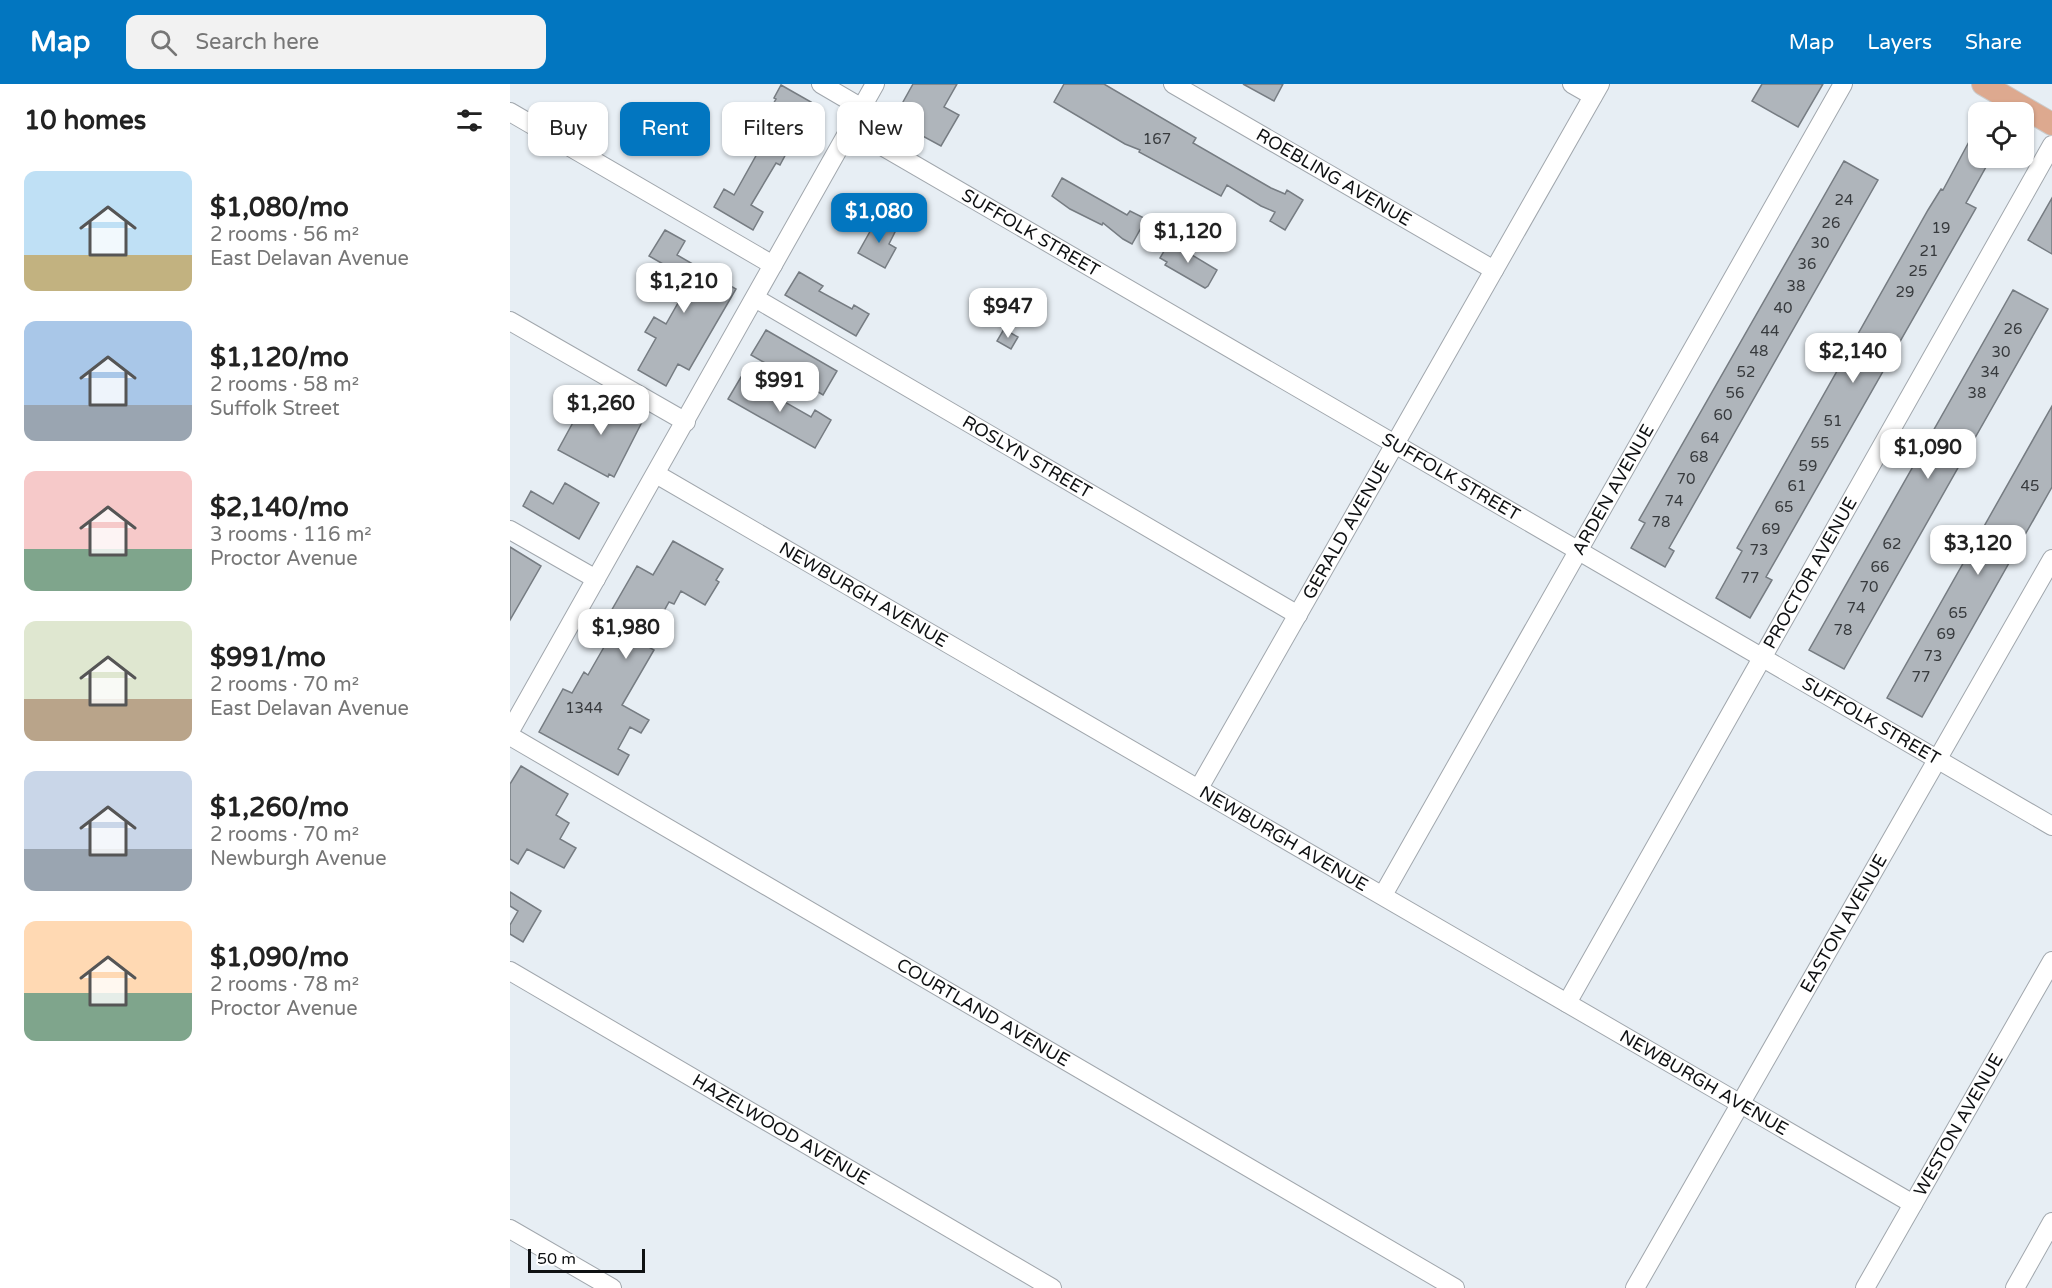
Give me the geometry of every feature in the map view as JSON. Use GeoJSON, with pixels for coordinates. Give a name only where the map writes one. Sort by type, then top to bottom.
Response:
{"type":"FeatureCollection","features":[{"type":"Feature","properties":{"kind":"main road"},"geometry":{"type":"LineString","coordinates":[[1983,84],[2052,124]]}},
{"type":"Feature","properties":{"kind":"street"},"geometry":{"type":"LineString","coordinates":[[821,84],[852,102]]}},
{"type":"Feature","properties":{"kind":"street"},"geometry":{"type":"LineString","coordinates":[[865,102],[875,84]]}},
{"type":"Feature","properties":{"kind":"street","name":"ROEBLING AVENUE"},"geometry":{"type":"LineString","coordinates":[[1173,84],[1494,270]]}},
{"type":"Feature","properties":{"kind":"street"},"geometry":{"type":"LineString","coordinates":[[1572,84],[1596,90]]}},
{"type":"Feature","properties":{"kind":"street","name":"ARDEN AVENUE"},"geometry":{"type":"LineString","coordinates":[[1383,896],[1843,84]]}},
{"type":"Feature","properties":{"kind":"street","name":"GERALD AVENUE"},"geometry":{"type":"LineString","coordinates":[[1199,788],[1596,90]]}},
{"type":"Feature","properties":{"kind":"street"},"geometry":{"type":"LineString","coordinates":[[510,112],[773,266]]}},
{"type":"Feature","properties":{"kind":"street","name":"PROCTOR AVENUE"},"geometry":{"type":"LineString","coordinates":[[1567,1003],[2052,145]]}},
{"type":"Feature","properties":{"kind":"street"},"geometry":{"type":"LineString","coordinates":[[510,731],[837,153]]}},
{"type":"Feature","properties":{"kind":"street","name":"SUFFOLK STREET"},"geometry":{"type":"LineString","coordinates":[[899,156],[2052,826]]}},
{"type":"Feature","properties":{"kind":"street","name":"ROSLYN STREET"},"geometry":{"type":"LineString","coordinates":[[755,298],[1298,615]]}},
{"type":"Feature","properties":{"kind":"street"},"geometry":{"type":"LineString","coordinates":[[510,321],[686,422]]}},
{"type":"Feature","properties":{"kind":"street","name":"NEWBURGH AVENUE"},"geometry":{"type":"LineString","coordinates":[[656,474],[1913,1204]]}},
{"type":"Feature","properties":{"kind":"street"},"geometry":{"type":"LineString","coordinates":[[510,530],[596,579]]}},
{"type":"Feature","properties":{"kind":"street","name":"EASTON AVENUE"},"geometry":{"type":"LineString","coordinates":[[1635,1288],[2052,559]]}},
{"type":"Feature","properties":{"kind":"street","name":"COURTLAND AVENUE"},"geometry":{"type":"LineString","coordinates":[[510,736],[1455,1288]]}},
{"type":"Feature","properties":{"kind":"street","name":"WESTON AVENUE"},"geometry":{"type":"LineString","coordinates":[[1864,1288],[2052,961]]}},
{"type":"Feature","properties":{"kind":"street","name":"HAZELWOOD AVENUE"},"geometry":{"type":"LineString","coordinates":[[510,971],[1052,1288]]}},
{"type":"Feature","properties":{"kind":"street"},"geometry":{"type":"LineString","coordinates":[[2015,1288],[2052,1222]]}},
{"type":"Feature","properties":{"kind":"street"},"geometry":{"type":"LineString","coordinates":[[510,1228],[612,1288]]}},
{"type":"Feature","properties":{"kind":"building"},"geometry":{"type":"Polygon","coordinates":[[[913,84],[957,84],[944,107],[959,115],[941,146],[924,137],[924,102],[903,102],[913,84]]]}},
{"type":"Feature","properties":{"kind":"building"},"geometry":{"type":"Polygon","coordinates":[[[1064,84],[1104,84],[1196,138],[1193,143],[1271,188],[1285,194],[1287,190],[1303,200],[1285,230],[1270,221],[1275,212],[1227,185],[1221,196],[1139,152],[1140,150],[1125,144],[1054,102],[1064,84]]]}},
{"type":"Feature","properties":{"kind":"building"},"geometry":{"type":"Polygon","coordinates":[[[1243,84],[1283,84],[1274,101],[1243,84]]]}},
{"type":"Feature","properties":{"kind":"building"},"geometry":{"type":"Polygon","coordinates":[[[1762,84],[1823,84],[1798,127],[1752,101],[1762,84]]]}},
{"type":"Feature","properties":{"kind":"building"},"geometry":{"type":"Polygon","coordinates":[[[781,85],[811,102],[774,102],[776,99],[774,98],[781,85]]]}},
{"type":"Feature","properties":{"kind":"building"},"geometry":{"type":"Polygon","coordinates":[[[1968,144],[1968,168],[1985,168],[1966,203],[1976,208],[1766,577],[1772,580],[1750,618],[1716,598],[1742,551],[1737,548],[1928,210],[1941,189],[1943,190],[1968,144]]]}},
{"type":"Feature","properties":{"kind":"building"},"geometry":{"type":"Polygon","coordinates":[[[756,156],[785,156],[780,165],[776,163],[751,205],[763,212],[753,230],[714,207],[724,189],[734,195],[756,156]]]}},
{"type":"Feature","properties":{"kind":"building"},"geometry":{"type":"Polygon","coordinates":[[[1844,161],[1878,180],[1669,548],[1674,551],[1665,567],[1631,548],[1645,523],[1639,520],[1844,161]]]}},
{"type":"Feature","properties":{"kind":"building"},"geometry":{"type":"Polygon","coordinates":[[[1062,178],[1127,215],[1130,211],[1146,219],[1132,244],[1103,223],[1102,225],[1070,209],[1052,196],[1062,178]]]}},
{"type":"Feature","properties":{"kind":"building"},"geometry":{"type":"Polygon","coordinates":[[[2052,198],[2052,254],[2028,240],[2052,198]]]}},
{"type":"Feature","properties":{"kind":"building"},"geometry":{"type":"Polygon","coordinates":[[[877,219],[896,230],[889,244],[896,248],[885,268],[858,253],[877,219]]]}},
{"type":"Feature","properties":{"kind":"building"},"geometry":{"type":"Polygon","coordinates":[[[665,230],[685,241],[677,255],[736,289],[689,370],[678,364],[666,386],[638,370],[656,338],[645,332],[654,317],[666,324],[691,280],[649,256],[665,230]]]}},
{"type":"Feature","properties":{"kind":"building"},"geometry":{"type":"Polygon","coordinates":[[[1171,239],[1189,249],[1187,252],[1217,270],[1208,286],[1205,288],[1165,265],[1167,262],[1160,258],[1171,239]]]}},
{"type":"Feature","properties":{"kind":"building"},"geometry":{"type":"Polygon","coordinates":[[[799,272],[823,286],[819,291],[852,309],[854,305],[869,314],[856,336],[785,295],[799,272]]]}},
{"type":"Feature","properties":{"kind":"building"},"geometry":{"type":"Polygon","coordinates":[[[2013,290],[2048,309],[1844,669],[1809,650],[2013,290]]]}},
{"type":"Feature","properties":{"kind":"building"},"geometry":{"type":"Polygon","coordinates":[[[1004,329],[1018,337],[1011,349],[997,341],[1004,329]]]}},
{"type":"Feature","properties":{"kind":"building"},"geometry":{"type":"Polygon","coordinates":[[[766,330],[837,371],[823,395],[810,387],[813,381],[784,365],[781,372],[751,355],[766,330]]]}},
{"type":"Feature","properties":{"kind":"building"},"geometry":{"type":"Polygon","coordinates":[[[741,377],[811,417],[815,410],[831,420],[815,448],[728,399],[741,377]]]}},
{"type":"Feature","properties":{"kind":"building"},"geometry":{"type":"Polygon","coordinates":[[[588,395],[599,401],[602,397],[643,420],[614,477],[609,474],[608,477],[558,450],[588,395]]]}},
{"type":"Feature","properties":{"kind":"building"},"geometry":{"type":"Polygon","coordinates":[[[2052,406],[2052,487],[1922,717],[1887,698],[2052,406]]]}},
{"type":"Feature","properties":{"kind":"building"},"geometry":{"type":"Polygon","coordinates":[[[565,483],[599,503],[579,539],[523,506],[531,491],[553,504],[565,483]]]}},
{"type":"Feature","properties":{"kind":"building"},"geometry":{"type":"Polygon","coordinates":[[[673,541],[723,569],[716,580],[719,582],[705,605],[681,591],[674,604],[669,602],[645,645],[654,650],[622,705],[649,720],[641,733],[630,727],[618,749],[629,755],[618,775],[539,732],[563,689],[572,693],[584,672],[588,675],[620,619],[610,613],[637,566],[653,575],[673,541]]]}},
{"type":"Feature","properties":{"kind":"building"},"geometry":{"type":"Polygon","coordinates":[[[510,547],[541,566],[510,620],[510,547]]]}},
{"type":"Feature","properties":{"kind":"building"},"geometry":{"type":"Polygon","coordinates":[[[521,766],[568,794],[556,815],[569,823],[560,839],[576,848],[564,868],[527,849],[518,864],[510,859],[510,784],[521,766]]]}},
{"type":"Feature","properties":{"kind":"building"},"geometry":{"type":"Polygon","coordinates":[[[510,892],[541,911],[523,942],[510,934],[510,925],[518,911],[510,906],[510,892]]]}}]}
